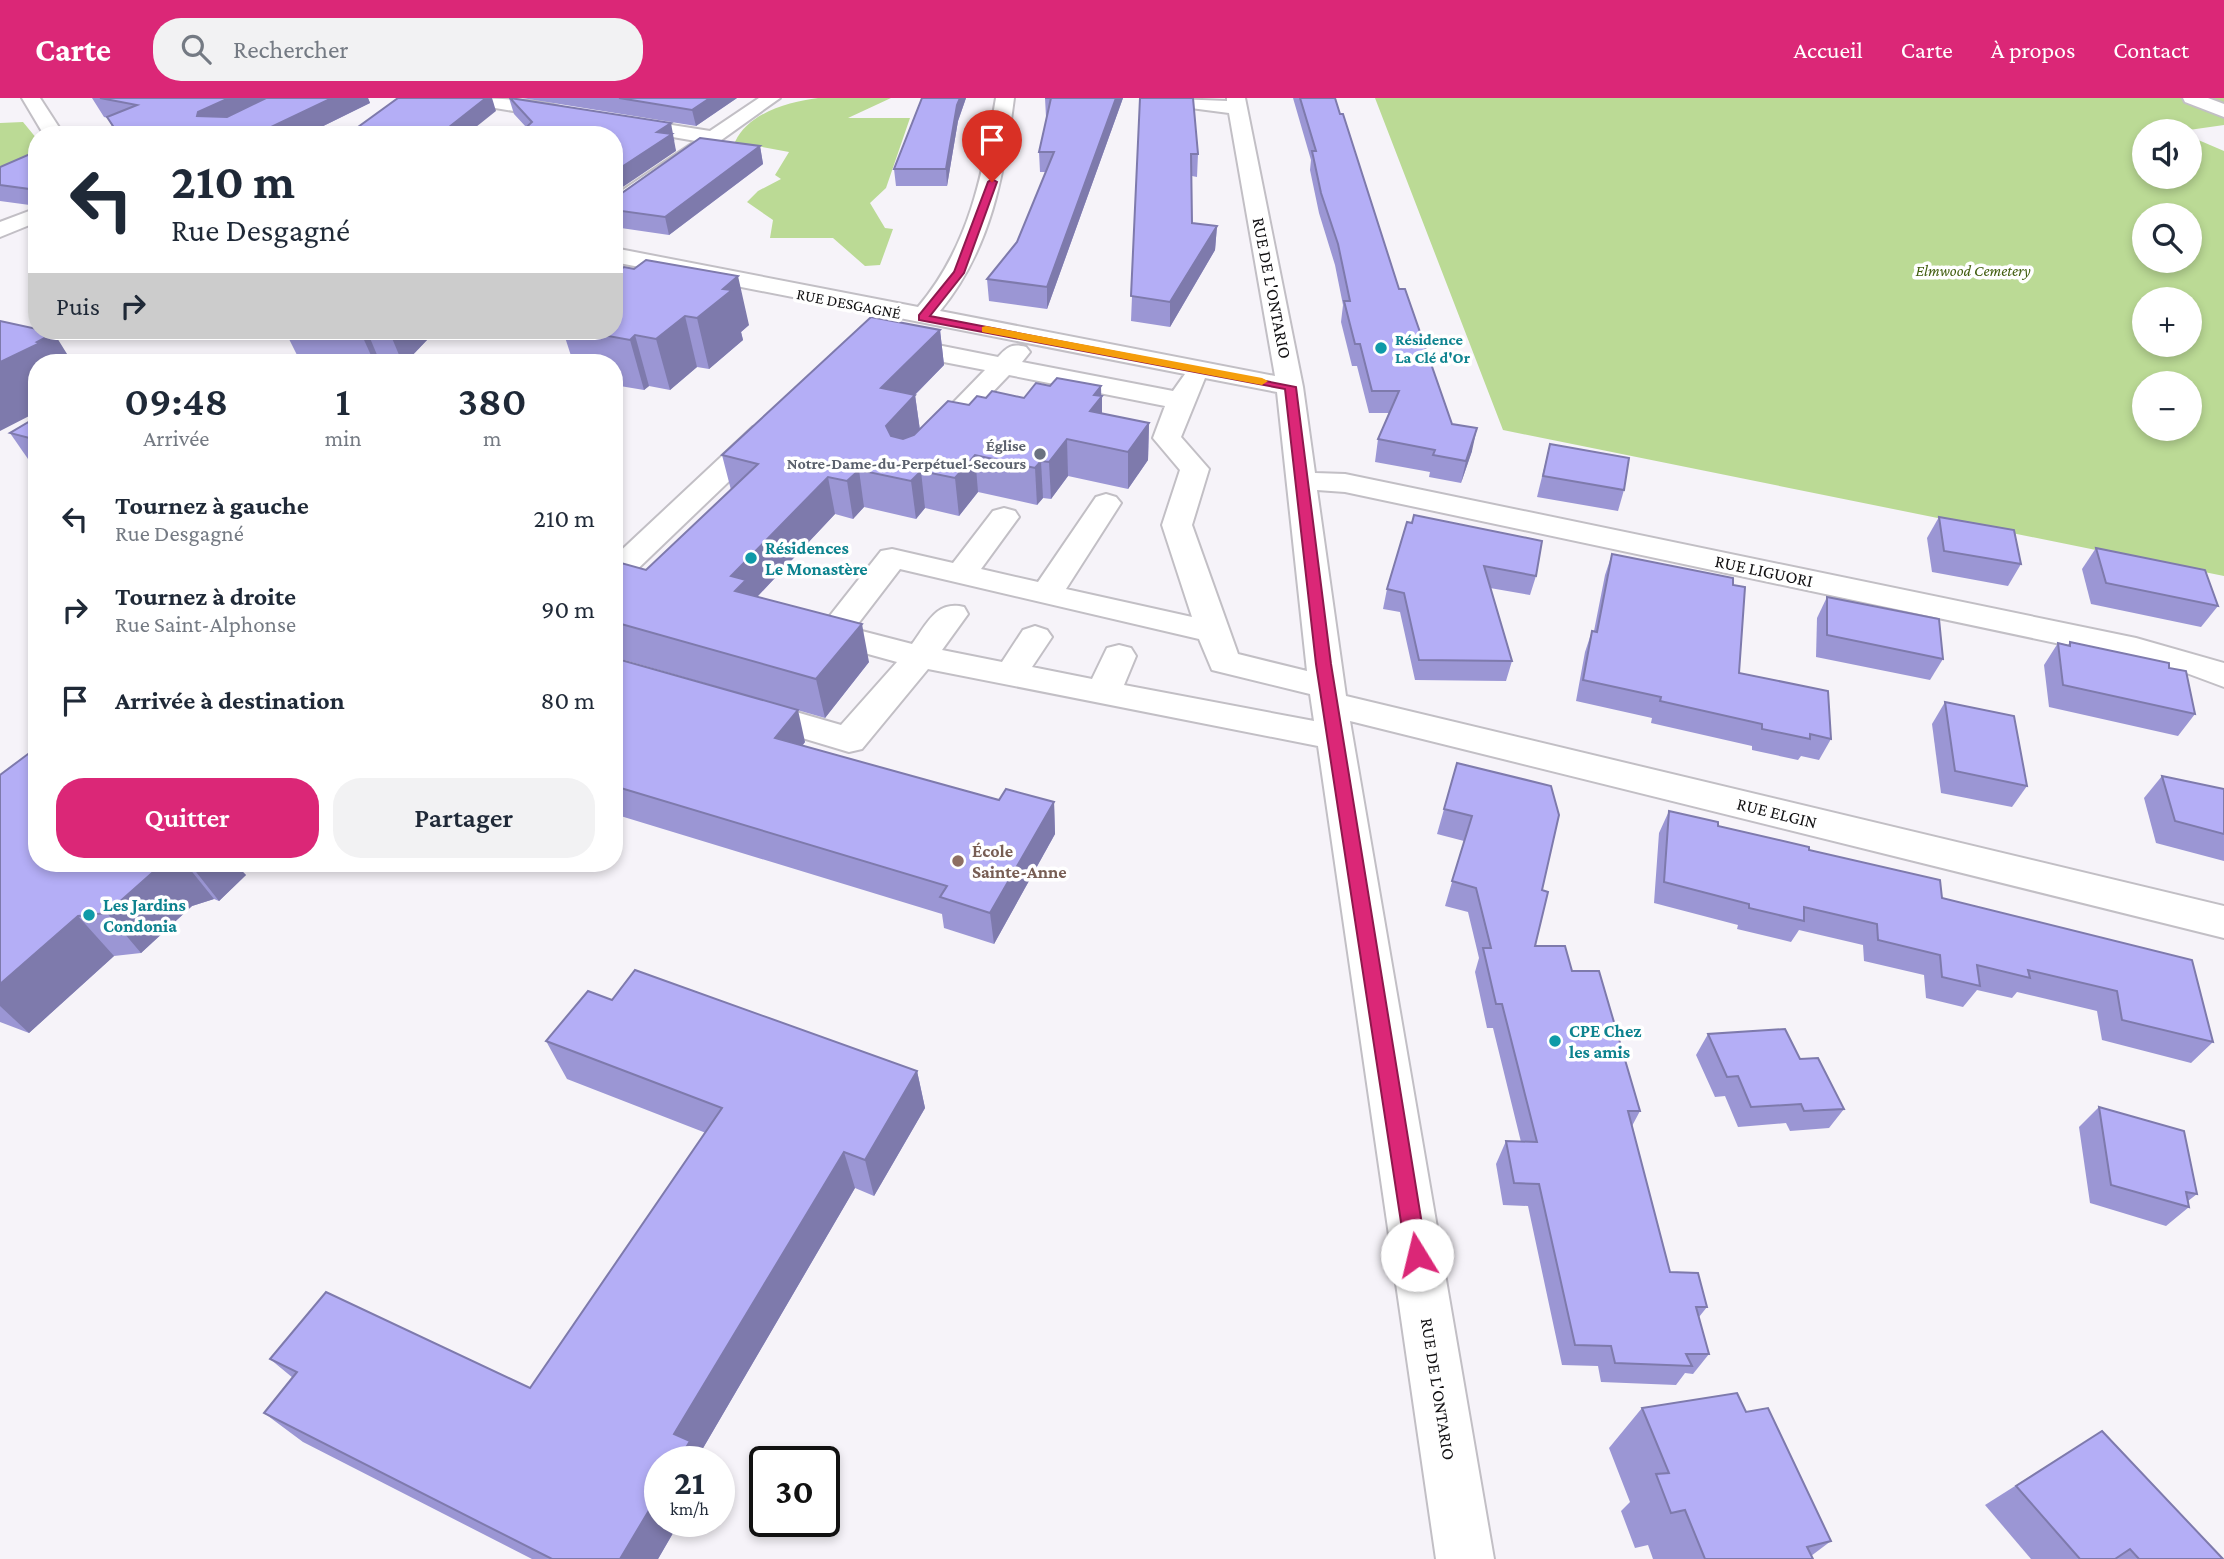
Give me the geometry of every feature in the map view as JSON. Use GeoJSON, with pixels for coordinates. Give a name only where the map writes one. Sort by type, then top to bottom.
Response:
{"type":"FeatureCollection","features":[{"type":"Feature","properties":{"kind":"street"},"geometry":{"type":"LineString","coordinates":[[31,98],[48,126]]}},
{"type":"Feature","properties":{"kind":"street"},"geometry":{"type":"LineString","coordinates":[[471,98],[578,116]]}},
{"type":"Feature","properties":{"kind":"street"},"geometry":{"type":"LineString","coordinates":[[623,200],[771,98]]}},
{"type":"Feature","properties":{"kind":"street"},"geometry":{"type":"LineString","coordinates":[[923,317],[959,273],[992,182],[1005,98]]}},
{"type":"Feature","properties":{"kind":"street"},"geometry":{"type":"LineString","coordinates":[[1160,98],[1237,103]]}},
{"type":"Feature","properties":{"kind":"street"},"geometry":{"type":"LineString","coordinates":[[2192,98],[2224,111]]}},
{"type":"Feature","properties":{"kind":"street","name":"RUE DE L'ONTARIO"},"geometry":{"type":"LineString","coordinates":[[1237,103],[1290,387],[1331,709],[1465,1559]]}},
{"type":"Feature","properties":{"kind":"street"},"geometry":{"type":"LineString","coordinates":[[604,120],[714,138]]}},
{"type":"Feature","properties":{"kind":"street"},"geometry":{"type":"LineString","coordinates":[[0,230],[28,218]]}},
{"type":"Feature","properties":{"kind":"street","name":"RUE DESGAGNÉ"},"geometry":{"type":"LineString","coordinates":[[623,257],[892,312],[1290,387]]}},
{"type":"Feature","properties":{"kind":"street"},"geometry":{"type":"LineString","coordinates":[[892,312],[864,339],[1180,401]]}},
{"type":"Feature","properties":{"kind":"street"},"geometry":{"type":"LineString","coordinates":[[907,464],[1030,338]]}},
{"type":"Feature","properties":{"kind":"street"},"geometry":{"type":"LineString","coordinates":[[1199,369],[1180,401],[1167,439],[1195,469],[1177,525],[1224,662],[1331,709]]}},
{"type":"Feature","properties":{"kind":"street"},"geometry":{"type":"LineString","coordinates":[[623,566],[784,414]]}},
{"type":"Feature","properties":{"kind":"street","name":"RUE LIGUORI"},"geometry":{"type":"LineString","coordinates":[[1300,481],[1345,483],[2108,643],[2192,663],[2224,676]]}},
{"type":"Feature","properties":{"kind":"street"},"geometry":{"type":"LineString","coordinates":[[1046,593],[1106,503]]}},
{"type":"Feature","properties":{"kind":"street"},"geometry":{"type":"LineString","coordinates":[[960,575],[1004,517]]}},
{"type":"Feature","properties":{"kind":"street"},"geometry":{"type":"LineString","coordinates":[[1214,632],[892,558],[832,634],[920,657],[1103,692],[1331,709]]}},
{"type":"Feature","properties":{"kind":"street"},"geometry":{"type":"LineString","coordinates":[[719,702],[849,740],[920,657],[952,614]]}},
{"type":"Feature","properties":{"kind":"street"},"geometry":{"type":"LineString","coordinates":[[1011,674],[1035,637]]}},
{"type":"Feature","properties":{"kind":"street"},"geometry":{"type":"LineString","coordinates":[[1103,692],[1119,656]]}},
{"type":"Feature","properties":{"kind":"street","name":"RUE ELGIN"},"geometry":{"type":"LineString","coordinates":[[1331,709],[2224,922]]}},
{"type":"Feature","properties":{"kind":"green space"},"geometry":{"type":"Polygon","coordinates":[[[818,98],[891,98],[848,118],[910,118],[886,188],[870,203],[885,228],[893,229],[880,265],[865,266],[833,238],[770,238],[773,220],[747,202],[758,191],[781,179],[775,175],[789,152],[735,142],[741,132],[771,110],[818,98]]]}},
{"type":"Feature","properties":{"kind":"green space","name":"Elmwood Cemetery"},"geometry":{"type":"Polygon","coordinates":[[[1375,98],[2224,98],[2224,125],[2202,128],[2202,119],[2132,119],[2132,189],[2202,189],[2202,142],[2224,151],[2224,576],[1503,430],[1375,98]]]}},
{"type":"Feature","properties":{"kind":"green space"},"geometry":{"type":"Polygon","coordinates":[[[23,122],[28,128],[28,164],[0,167],[0,123],[23,122]]]}},
{"type":"Feature","properties":{"kind":"building"},"geometry":{"type":"Polygon","coordinates":[[[100,98],[229,98],[198,112],[197,116],[227,117],[266,98],[332,98],[273,126],[113,126],[107,117],[137,105],[100,98]]]}},
{"type":"Feature","properties":{"kind":"building"},"geometry":{"type":"Polygon","coordinates":[[[398,98],[486,98],[450,126],[359,126],[398,98]]]}},
{"type":"Feature","properties":{"kind":"building"},"geometry":{"type":"Polygon","coordinates":[[[510,98],[671,123],[657,132],[672,134],[623,166],[623,126],[528,126],[532,122],[510,98]]]}},
{"type":"Feature","properties":{"kind":"building"},"geometry":{"type":"Polygon","coordinates":[[[619,98],[710,98],[692,110],[619,98]]]}},
{"type":"Feature","properties":{"kind":"building"},"geometry":{"type":"Polygon","coordinates":[[[922,98],[960,98],[946,169],[894,169],[922,98]]]}},
{"type":"Feature","properties":{"kind":"building"},"geometry":{"type":"Polygon","coordinates":[[[1051,98],[1116,98],[1047,287],[987,279],[1017,242],[1054,152],[1039,152],[1051,98]]]}},
{"type":"Feature","properties":{"kind":"building"},"geometry":{"type":"Polygon","coordinates":[[[1140,98],[1193,98],[1198,154],[1191,154],[1192,223],[1217,226],[1170,302],[1131,296],[1140,98]]]}},
{"type":"Feature","properties":{"kind":"building"},"geometry":{"type":"Polygon","coordinates":[[[1300,98],[1335,98],[1340,114],[1343,114],[1399,289],[1405,289],[1452,424],[1477,428],[1466,461],[1433,455],[1435,450],[1378,439],[1399,391],[1372,391],[1360,344],[1355,344],[1344,301],[1350,301],[1338,244],[1321,193],[1312,151],[1316,151],[1300,98]]]}},
{"type":"Feature","properties":{"kind":"building"},"geometry":{"type":"Polygon","coordinates":[[[700,138],[760,146],[665,217],[623,211],[623,192],[700,138]]]}},
{"type":"Feature","properties":{"kind":"building"},"geometry":{"type":"Polygon","coordinates":[[[28,155],[28,189],[0,185],[0,167],[28,155]]]}},
{"type":"Feature","properties":{"kind":"building"},"geometry":{"type":"Polygon","coordinates":[[[646,260],[738,276],[723,289],[732,290],[697,318],[685,316],[656,339],[635,335],[630,340],[623,339],[623,268],[634,269],[646,260]]]}},
{"type":"Feature","properties":{"kind":"building"},"geometry":{"type":"Polygon","coordinates":[[[871,317],[940,330],[881,388],[915,395],[886,426],[891,436],[903,439],[914,435],[948,401],[969,405],[977,396],[986,398],[992,391],[1024,398],[1036,383],[1050,386],[1057,378],[1101,386],[1094,395],[1102,396],[1090,411],[1149,423],[1128,452],[1067,439],[1049,462],[1041,461],[1035,468],[975,455],[955,478],[921,471],[911,481],[859,470],[847,481],[828,477],[731,576],[746,580],[735,591],[862,624],[816,679],[623,625],[623,564],[646,570],[758,464],[722,455],[871,317]]]}},
{"type":"Feature","properties":{"kind":"building"},"geometry":{"type":"Polygon","coordinates":[[[0,321],[28,327],[28,340],[41,340],[37,342],[40,343],[0,362],[0,321]]]}},
{"type":"Feature","properties":{"kind":"building"},"geometry":{"type":"Polygon","coordinates":[[[28,422],[28,438],[10,433],[28,422]]]}},
{"type":"Feature","properties":{"kind":"building"},"geometry":{"type":"Polygon","coordinates":[[[1550,444],[1629,458],[1624,490],[1543,476],[1550,444]]]}},
{"type":"Feature","properties":{"kind":"building"},"geometry":{"type":"Polygon","coordinates":[[[1414,515],[1542,541],[1536,576],[1484,566],[1512,661],[1419,660],[1404,593],[1387,589],[1407,522],[1412,523],[1414,515]]]}},
{"type":"Feature","properties":{"kind":"building"},"geometry":{"type":"Polygon","coordinates":[[[1939,517],[2014,530],[2021,564],[1944,551],[1939,517]]]}},
{"type":"Feature","properties":{"kind":"building"},"geometry":{"type":"Polygon","coordinates":[[[2096,548],[2205,570],[2218,606],[2106,583],[2096,548]]]}},
{"type":"Feature","properties":{"kind":"building"},"geometry":{"type":"Polygon","coordinates":[[[1612,554],[1733,578],[1733,585],[1745,587],[1739,673],[1828,691],[1831,739],[1810,734],[1810,739],[1762,729],[1762,724],[1660,701],[1661,697],[1583,680],[1592,631],[1597,632],[1612,554]]]}},
{"type":"Feature","properties":{"kind":"building"},"geometry":{"type":"Polygon","coordinates":[[[1827,597],[1939,619],[1943,659],[1827,635],[1827,597]]]}},
{"type":"Feature","properties":{"kind":"building"},"geometry":{"type":"Polygon","coordinates":[[[2070,642],[2169,663],[2169,668],[2186,671],[2195,714],[2063,685],[2058,643],[2070,646],[2070,642]]]}},
{"type":"Feature","properties":{"kind":"building"},"geometry":{"type":"Polygon","coordinates":[[[623,661],[798,710],[775,738],[999,800],[1006,789],[1054,802],[990,913],[940,897],[947,886],[623,789],[623,661]]]}},
{"type":"Feature","properties":{"kind":"building"},"geometry":{"type":"Polygon","coordinates":[[[1945,702],[2014,716],[2027,786],[1955,771],[1945,702]]]}},
{"type":"Feature","properties":{"kind":"building"},"geometry":{"type":"Polygon","coordinates":[[[28,754],[28,872],[153,872],[107,913],[78,916],[0,984],[0,775],[28,754]]]}},
{"type":"Feature","properties":{"kind":"building"},"geometry":{"type":"Polygon","coordinates":[[[1457,763],[1551,786],[1559,815],[1542,890],[1548,892],[1535,946],[1565,946],[1572,971],[1599,971],[1640,1111],[1628,1111],[1670,1272],[1698,1273],[1707,1307],[1696,1307],[1709,1354],[1686,1354],[1692,1366],[1615,1363],[1611,1346],[1575,1345],[1539,1184],[1514,1183],[1506,1141],[1537,1142],[1502,1004],[1496,1004],[1483,948],[1491,948],[1476,888],[1452,881],[1472,816],[1444,809],[1457,763]]]}},
{"type":"Feature","properties":{"kind":"building"},"geometry":{"type":"Polygon","coordinates":[[[2162,776],[2224,789],[2224,834],[2175,821],[2162,776]]]}},
{"type":"Feature","properties":{"kind":"building"},"geometry":{"type":"Polygon","coordinates":[[[1669,811],[1718,822],[1718,826],[1809,847],[1809,850],[1940,880],[1942,898],[2192,960],[2213,1042],[2122,1020],[2117,991],[2028,970],[2030,978],[1977,965],[1980,986],[1942,977],[1940,955],[1878,940],[1877,924],[1804,907],[1804,921],[1749,908],[1749,904],[1664,882],[1669,811]]]}},
{"type":"Feature","properties":{"kind":"building"},"geometry":{"type":"Polygon","coordinates":[[[635,970],[917,1071],[865,1160],[844,1152],[674,1434],[690,1441],[687,1446],[644,1446],[644,1519],[620,1559],[552,1559],[264,1413],[297,1372],[270,1359],[326,1292],[530,1388],[722,1108],[546,1041],[588,991],[612,1000],[635,970]]]}},
{"type":"Feature","properties":{"kind":"building"},"geometry":{"type":"Polygon","coordinates":[[[1785,1029],[1800,1059],[1818,1058],[1844,1109],[1804,1111],[1801,1104],[1751,1107],[1738,1076],[1727,1077],[1708,1034],[1785,1029]]]}},
{"type":"Feature","properties":{"kind":"building"},"geometry":{"type":"Polygon","coordinates":[[[2099,1107],[2184,1131],[2197,1194],[2186,1192],[2189,1207],[2111,1185],[2099,1107]]]}},
{"type":"Feature","properties":{"kind":"building"},"geometry":{"type":"Polygon","coordinates":[[[1737,1393],[1746,1412],[1768,1408],[1831,1541],[1807,1547],[1813,1559],[1705,1559],[1685,1510],[1671,1513],[1656,1474],[1669,1473],[1642,1408],[1737,1393]]]}},
{"type":"Feature","properties":{"kind":"building"},"geometry":{"type":"Polygon","coordinates":[[[2102,1431],[2223,1559],[2139,1559],[2130,1549],[2115,1559],[2080,1559],[2016,1486],[2102,1431]]]}},
{"type":"Feature","properties":{"kind":"slow traffic"},"geometry":{"type":"LineString","coordinates":[[986,329],[1262,381]]}},
{"type":"Feature","properties":{"kind":"place","name":"Résidence La Clé d'Or"},"geometry":{"type":"Point","coordinates":[1381,348]}},
{"type":"Feature","properties":{"kind":"place","name":"Église Notre-Dame-du-Perpétuel-Secours"},"geometry":{"type":"Point","coordinates":[1040,454]}},
{"type":"Feature","properties":{"kind":"place","name":"Résidences Le Monastère"},"geometry":{"type":"Point","coordinates":[751,558]}},
{"type":"Feature","properties":{"kind":"place","name":"École Sainte-Anne"},"geometry":{"type":"Point","coordinates":[958,861]}},
{"type":"Feature","properties":{"kind":"place","name":"Les Jardins Condonia"},"geometry":{"type":"Point","coordinates":[89,915]}},
{"type":"Feature","properties":{"kind":"place","name":"CPE Chez les amis"},"geometry":{"type":"Point","coordinates":[1555,1041]}},
{"type":"Feature","properties":{"kind":"route"},"geometry":{"type":"LineString","coordinates":[[992,182],[959,273],[923,317],[1290,387],[1324,664],[1417,1255]]}}]}
